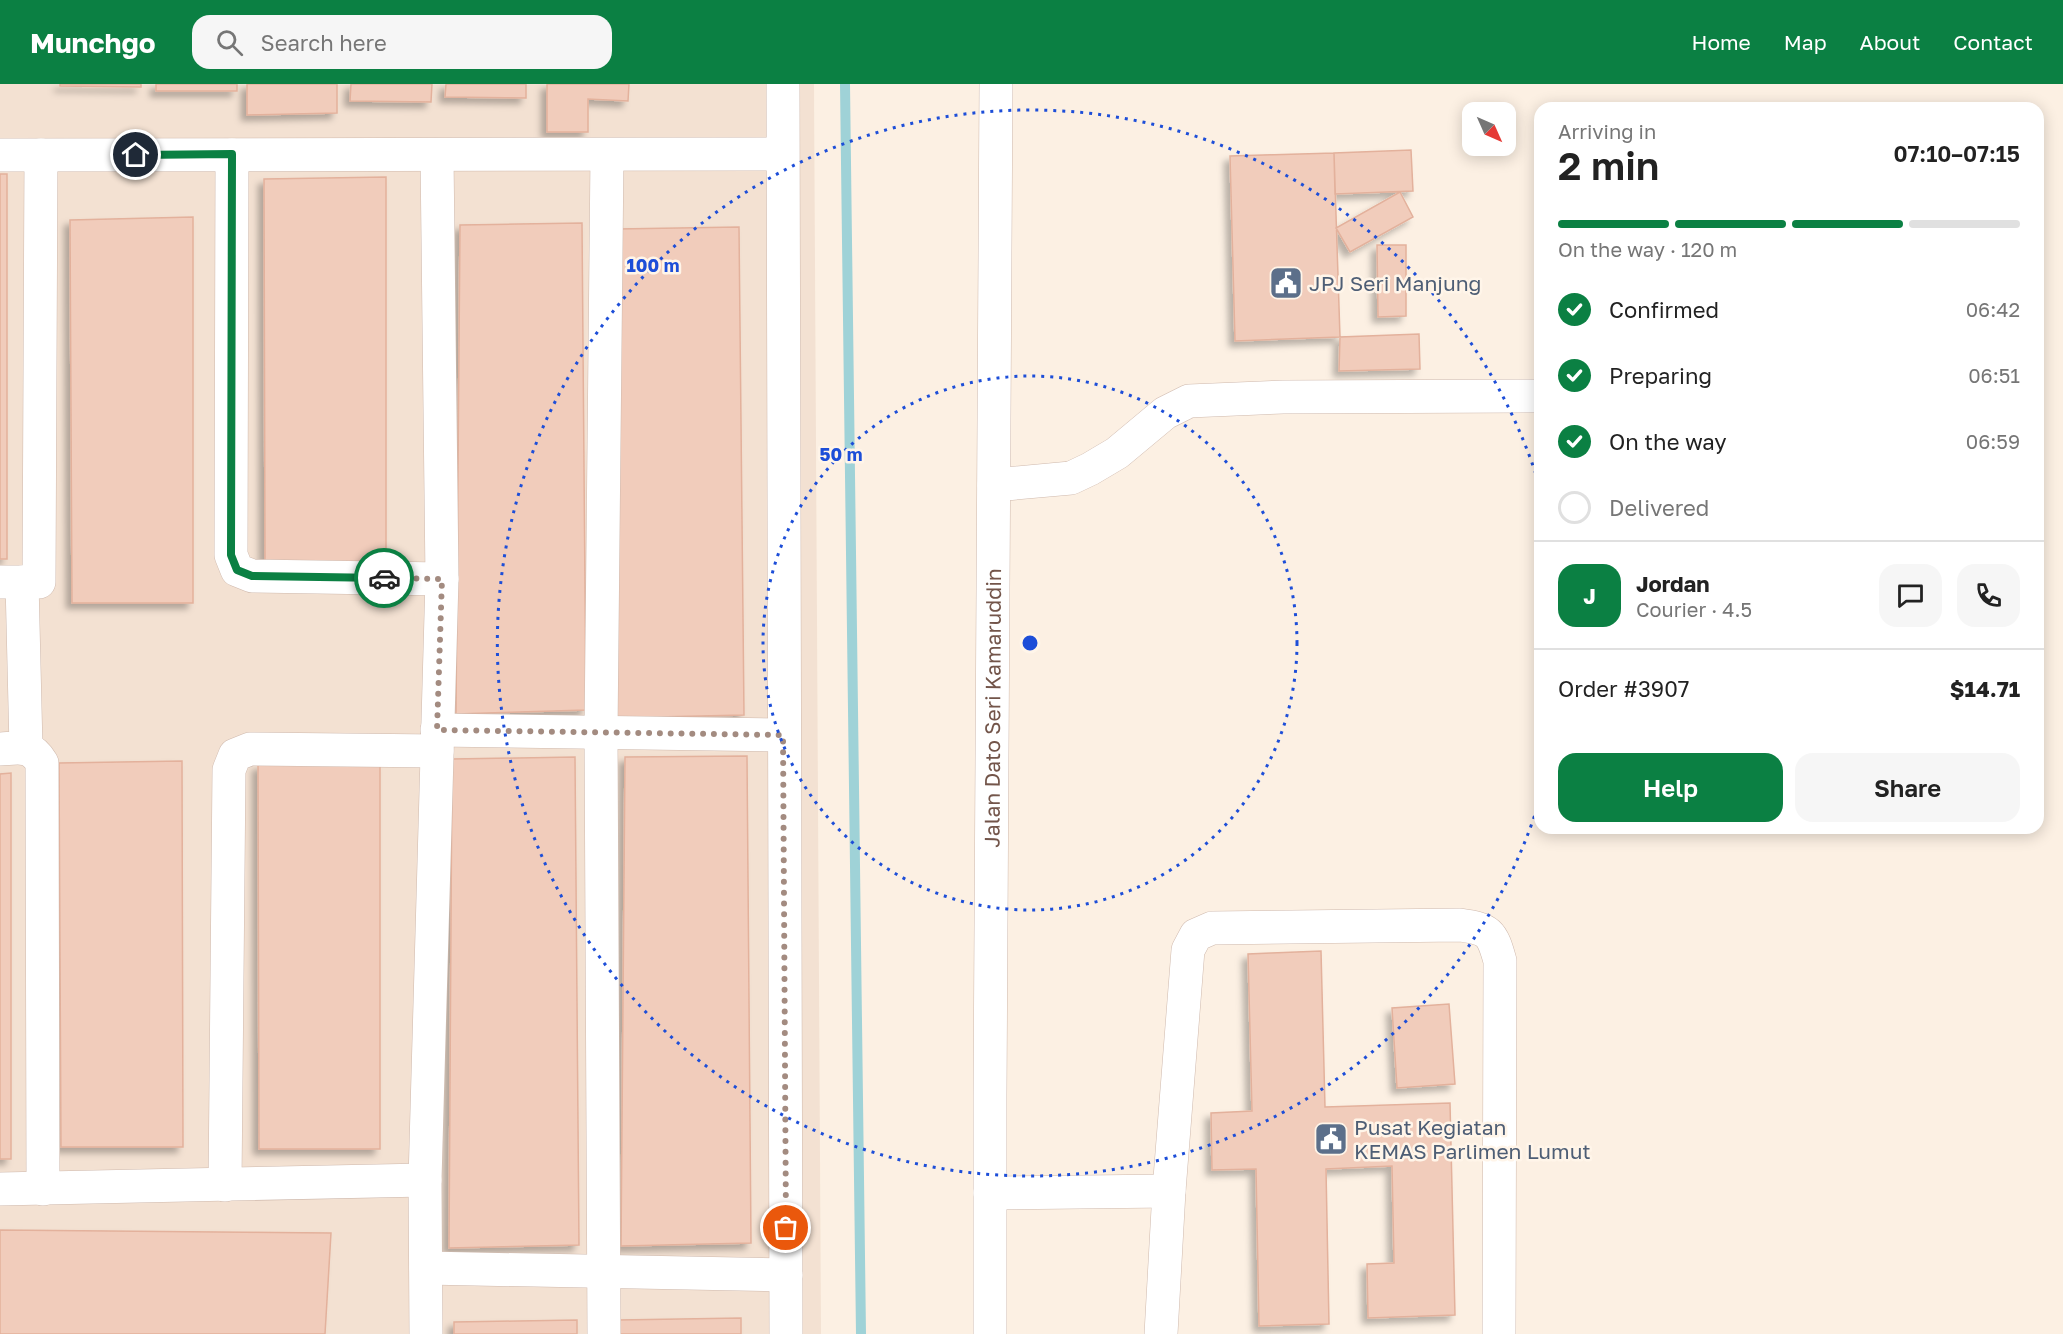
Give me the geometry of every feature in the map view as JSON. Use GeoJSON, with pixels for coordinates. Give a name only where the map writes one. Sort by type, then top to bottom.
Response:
{"type":"FeatureCollection","features":[{"type":"Feature","properties":{"kind":"street"},"geometry":{"type":"LineString","coordinates":[[783,84],[781,154],[786,1334]]}},
{"type":"Feature","properties":{"kind":"street","name":"Jalan Dato Seri Kamaruddin"},"geometry":{"type":"LineString","coordinates":[[990,1334],[996,84]]}},
{"type":"Feature","properties":{"kind":"street"},"geometry":{"type":"LineString","coordinates":[[232,154],[231,555],[237,570],[252,576],[442,579]]}},
{"type":"Feature","properties":{"kind":"street"},"geometry":{"type":"LineString","coordinates":[[0,155],[781,154]]}},
{"type":"Feature","properties":{"kind":"street"},"geometry":{"type":"LineString","coordinates":[[41,155],[20,582],[23,753],[43,1189]]}},
{"type":"Feature","properties":{"kind":"street"},"geometry":{"type":"LineString","coordinates":[[426,1334],[425,1180],[442,579],[437,155]]}},
{"type":"Feature","properties":{"kind":"street"},"geometry":{"type":"LineString","coordinates":[[604,1334],[601,733],[607,155]]}},
{"type":"Feature","properties":{"kind":"street"},"geometry":{"type":"LineString","coordinates":[[994,485],[1071,478],[1118,453],[1165,413],[1190,401],[1283,397],[1534,396]]}},
{"type":"Feature","properties":{"kind":"street"},"geometry":{"type":"LineString","coordinates":[[225,1185],[229,770],[235,755],[250,749],[601,733],[783,735]]}},
{"type":"Feature","properties":{"kind":"street"},"geometry":{"type":"LineString","coordinates":[[1161,1334],[1169,1191],[1188,950],[1196,935],[1212,928],[1460,925],[1482,928],[1495,940],[1500,961],[1499,1334]]}},
{"type":"Feature","properties":{"kind":"street"},"geometry":{"type":"LineString","coordinates":[[0,1189],[425,1180]]}},
{"type":"Feature","properties":{"kind":"street"},"geometry":{"type":"LineString","coordinates":[[990,1193],[1169,1191]]}},
{"type":"Feature","properties":{"kind":"street"},"geometry":{"type":"LineString","coordinates":[[426,1268],[786,1275]]}},
{"type":"Feature","properties":{"kind":"shaded area"},"geometry":{"type":"Polygon","coordinates":[[[0,84],[814,84],[821,1334],[0,1334],[0,84]]]}},
{"type":"Feature","properties":{"kind":"building"},"geometry":{"type":"Polygon","coordinates":[[[60,84],[141,84],[141,87],[60,86],[60,84]]]}},
{"type":"Feature","properties":{"kind":"building"},"geometry":{"type":"Polygon","coordinates":[[[156,84],[237,84],[237,91],[156,91],[156,84]]]}},
{"type":"Feature","properties":{"kind":"building"},"geometry":{"type":"Polygon","coordinates":[[[247,84],[337,84],[337,113],[247,115],[247,84]]]}},
{"type":"Feature","properties":{"kind":"building"},"geometry":{"type":"Polygon","coordinates":[[[351,84],[432,84],[431,102],[350,101],[351,84]]]}},
{"type":"Feature","properties":{"kind":"building"},"geometry":{"type":"Polygon","coordinates":[[[446,84],[526,84],[526,98],[445,97],[446,84]]]}},
{"type":"Feature","properties":{"kind":"building"},"geometry":{"type":"Polygon","coordinates":[[[547,84],[629,84],[628,101],[588,99],[588,132],[547,132],[547,84]]]}},
{"type":"Feature","properties":{"kind":"building"},"geometry":{"type":"Polygon","coordinates":[[[1411,150],[1413,191],[1335,194],[1334,153],[1411,150]]]}},
{"type":"Feature","properties":{"kind":"building","name":"JPJ Seri Manjung"},"geometry":{"type":"Polygon","coordinates":[[[1334,153],[1340,337],[1235,341],[1230,156],[1334,153]]]}},
{"type":"Feature","properties":{"kind":"building"},"geometry":{"type":"Polygon","coordinates":[[[0,174],[7,174],[7,559],[0,559],[0,174]]]}},
{"type":"Feature","properties":{"kind":"building"},"geometry":{"type":"Polygon","coordinates":[[[386,177],[386,562],[265,563],[264,179],[386,177]]]}},
{"type":"Feature","properties":{"kind":"building"},"geometry":{"type":"Polygon","coordinates":[[[1400,192],[1413,217],[1350,252],[1336,228],[1400,192]]]}},
{"type":"Feature","properties":{"kind":"building"},"geometry":{"type":"Polygon","coordinates":[[[193,217],[193,603],[72,603],[70,220],[193,217]]]}},
{"type":"Feature","properties":{"kind":"building"},"geometry":{"type":"Polygon","coordinates":[[[582,223],[586,710],[456,714],[460,225],[582,223]]]}},
{"type":"Feature","properties":{"kind":"building"},"geometry":{"type":"Polygon","coordinates":[[[739,227],[744,715],[613,718],[617,229],[739,227]]]}},
{"type":"Feature","properties":{"kind":"building"},"geometry":{"type":"Polygon","coordinates":[[[1377,245],[1406,245],[1406,316],[1378,317],[1377,245]]]}},
{"type":"Feature","properties":{"kind":"building"},"geometry":{"type":"Polygon","coordinates":[[[1419,334],[1420,369],[1339,371],[1340,337],[1419,334]]]}},
{"type":"Feature","properties":{"kind":"building"},"geometry":{"type":"Polygon","coordinates":[[[747,756],[751,1243],[621,1246],[625,757],[747,756]]]}},
{"type":"Feature","properties":{"kind":"building"},"geometry":{"type":"Polygon","coordinates":[[[575,757],[579,1245],[449,1248],[452,759],[575,757]]]}},
{"type":"Feature","properties":{"kind":"building"},"geometry":{"type":"Polygon","coordinates":[[[182,761],[183,1147],[61,1147],[59,763],[182,761]]]}},
{"type":"Feature","properties":{"kind":"building"},"geometry":{"type":"Polygon","coordinates":[[[380,763],[380,1149],[259,1149],[258,765],[380,763]]]}},
{"type":"Feature","properties":{"kind":"building"},"geometry":{"type":"Polygon","coordinates":[[[11,773],[11,1159],[0,1159],[0,774],[11,773]]]}},
{"type":"Feature","properties":{"kind":"building","name":"Pusat Kegiatan KEMAS Parlimen Lumut"},"geometry":{"type":"Polygon","coordinates":[[[1321,951],[1325,1107],[1450,1103],[1455,1315],[1368,1318],[1367,1264],[1394,1263],[1392,1166],[1326,1169],[1329,1324],[1259,1326],[1256,1169],[1212,1170],[1211,1113],[1252,1111],[1248,954],[1321,951]]]}},
{"type":"Feature","properties":{"kind":"building"},"geometry":{"type":"Polygon","coordinates":[[[1449,1004],[1455,1084],[1397,1088],[1392,1008],[1449,1004]]]}},
{"type":"Feature","properties":{"kind":"building"},"geometry":{"type":"Polygon","coordinates":[[[0,1230],[331,1233],[325,1334],[0,1334],[0,1230]]]}},
{"type":"Feature","properties":{"kind":"building"},"geometry":{"type":"Polygon","coordinates":[[[741,1318],[741,1334],[618,1334],[618,1320],[741,1318]]]}},
{"type":"Feature","properties":{"kind":"building"},"geometry":{"type":"Polygon","coordinates":[[[577,1320],[577,1334],[454,1334],[454,1322],[577,1320]]]}},
{"type":"Feature","properties":{"kind":"waterway"},"geometry":{"type":"LineString","coordinates":[[845,84],[861,1334]]}},
{"type":"Feature","properties":{"kind":"way so far"},"geometry":{"type":"LineString","coordinates":[[384,578],[442,579],[437,730],[783,735],[786,1228]]}},
{"type":"Feature","properties":{"kind":"place","name":"JPJ Seri Manjung"},"geometry":{"type":"Point","coordinates":[1286,283]}},
{"type":"Feature","properties":{"kind":"place","name":"Pusat Kegiatan KEMAS Parlimen Lumut"},"geometry":{"type":"Point","coordinates":[1331,1139]}},
{"type":"Feature","properties":{"kind":"route"},"geometry":{"type":"LineString","coordinates":[[136,155],[232,154],[231,555],[237,570],[252,576],[384,578]]}}]}
